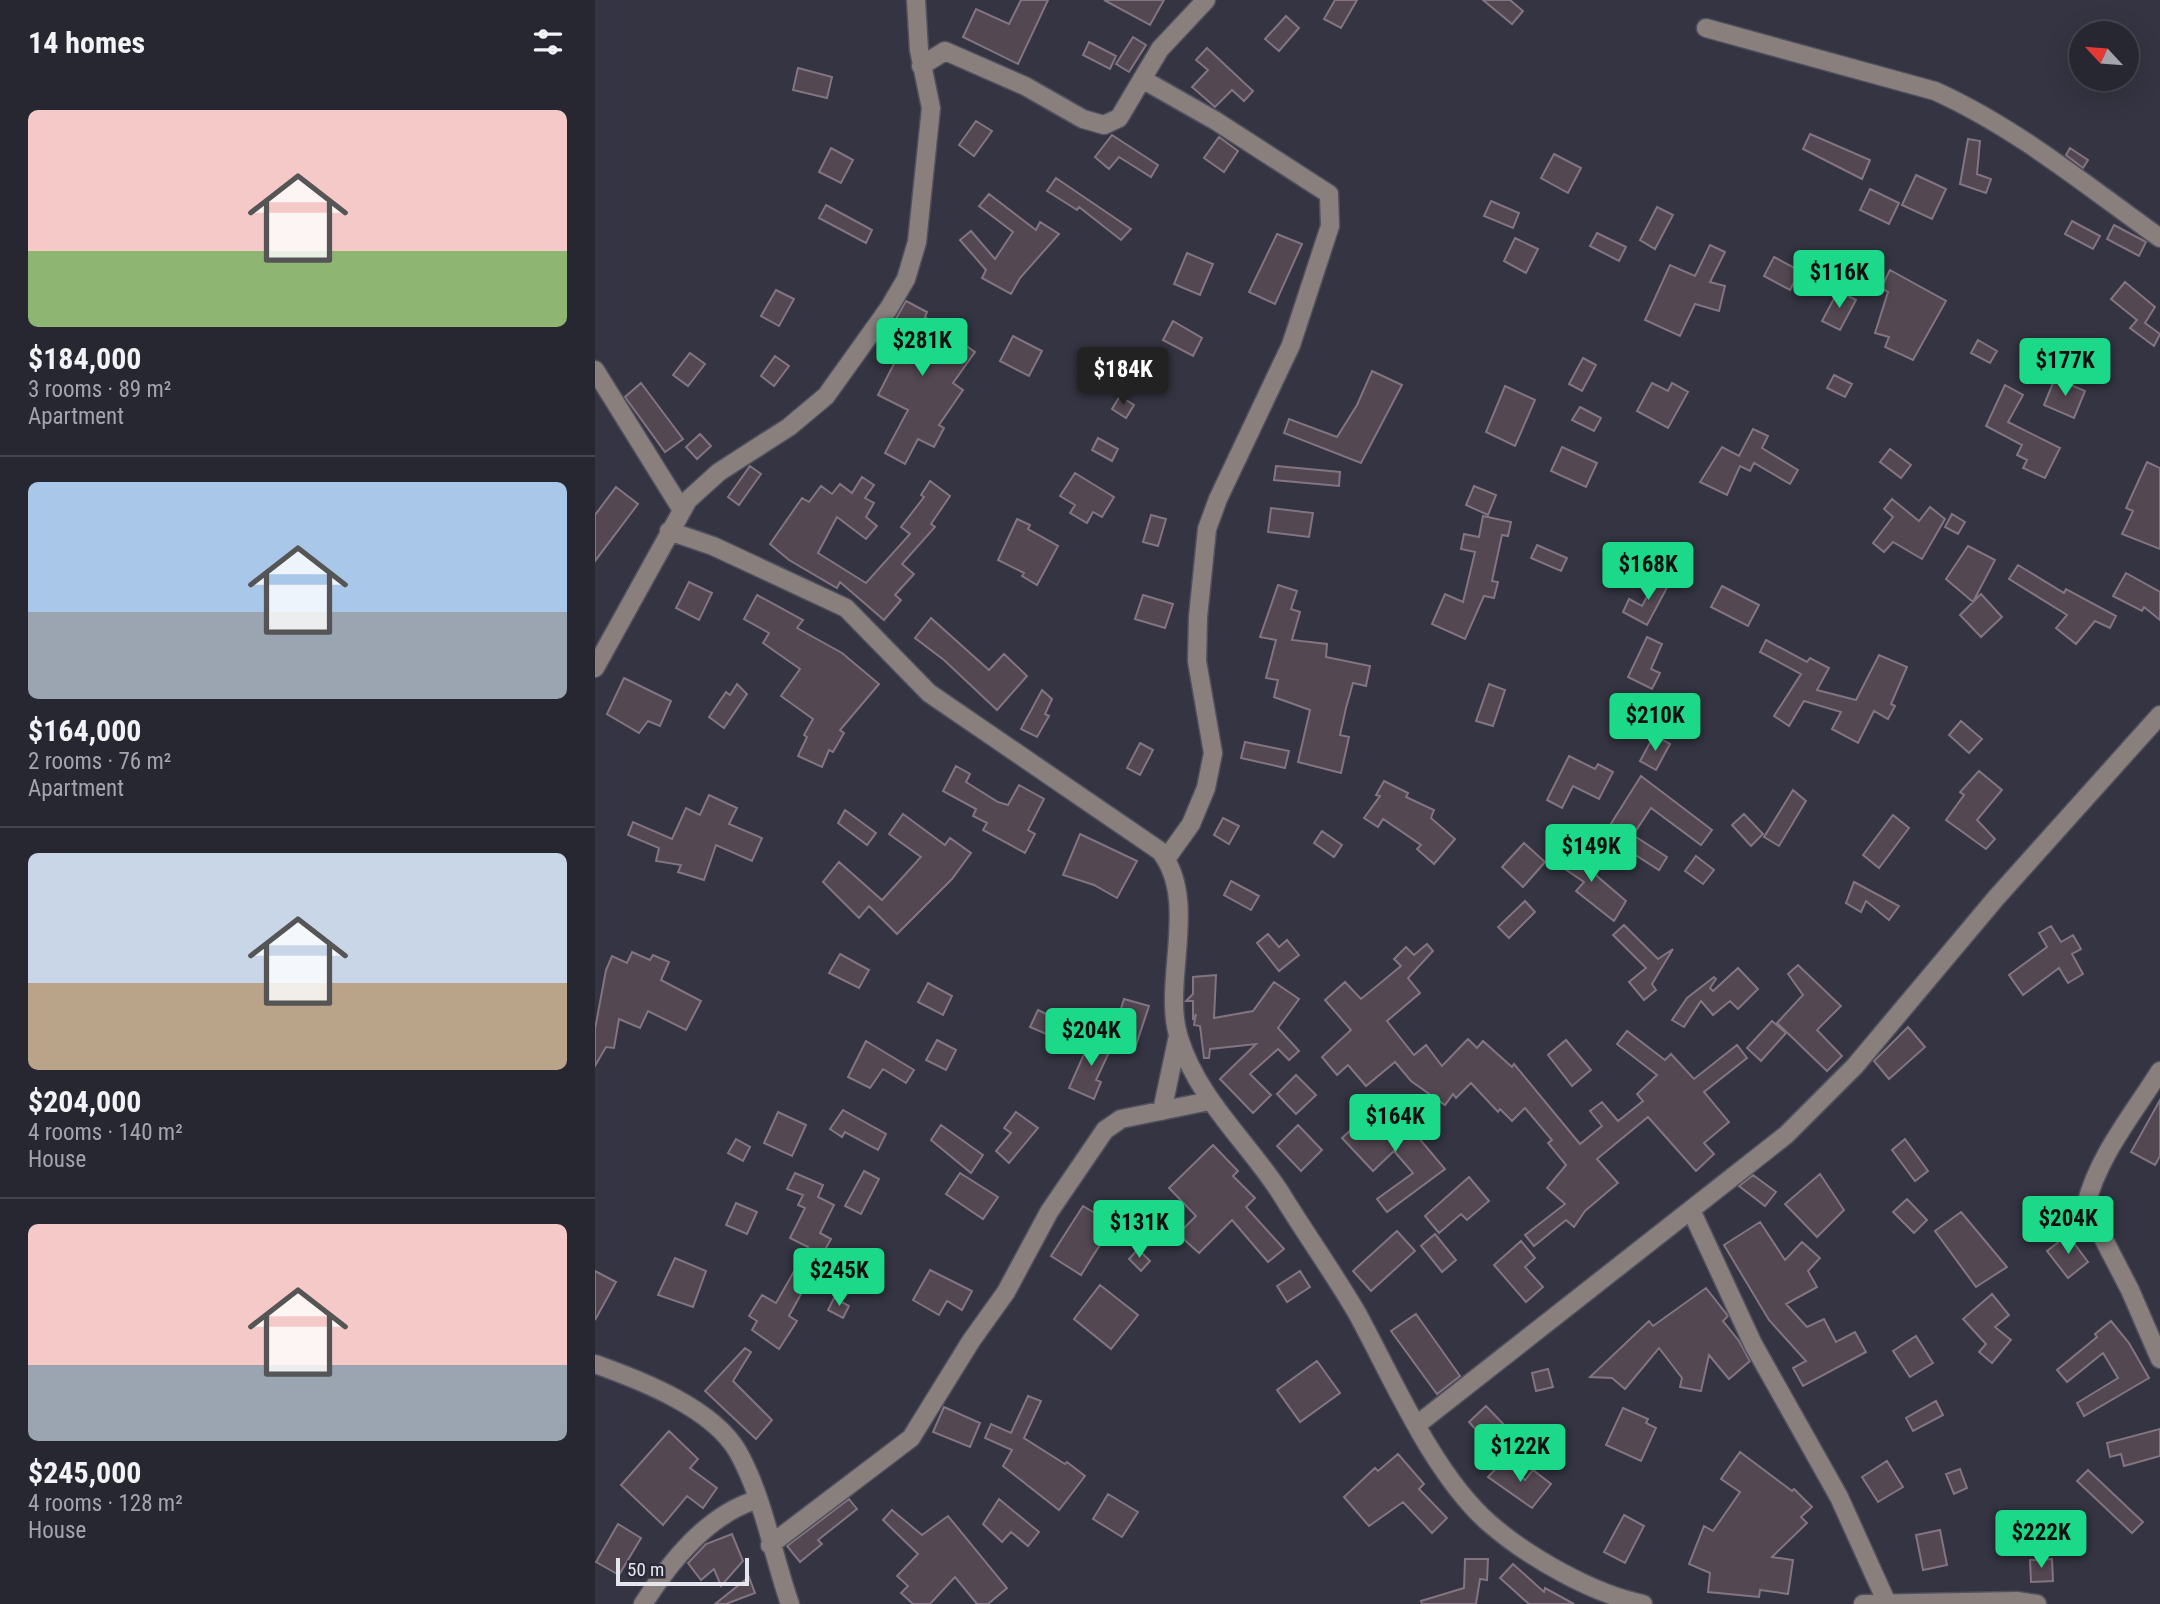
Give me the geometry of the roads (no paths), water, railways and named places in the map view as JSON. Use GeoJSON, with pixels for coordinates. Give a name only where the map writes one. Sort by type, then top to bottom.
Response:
{"type":"FeatureCollection","features":[{"type":"Feature","properties":{"kind":"street"},"geometry":{"type":"LineString","coordinates":[[595,668],[682,510],[700,488],[719,472],[789,427],[826,396],[898,293],[917,242],[931,108],[921,66],[916,0]]}},
{"type":"Feature","properties":{"kind":"street"},"geometry":{"type":"LineString","coordinates":[[921,66],[934,55],[945,51],[1025,86],[1101,126],[1119,118],[1164,44],[1206,0]]}},
{"type":"Feature","properties":{"kind":"street"},"geometry":{"type":"LineString","coordinates":[[1706,28],[1935,91],[1968,106],[2037,149],[2160,238]]}},
{"type":"Feature","properties":{"kind":"street"},"geometry":{"type":"LineString","coordinates":[[1142,79],[1329,194],[1332,214],[1316,277],[1291,345],[1218,499],[1207,528],[1198,617],[1197,661],[1213,753],[1206,788],[1191,824],[1166,859]]}},
{"type":"Feature","properties":{"kind":"street"},"geometry":{"type":"LineString","coordinates":[[595,370],[682,510]]}},
{"type":"Feature","properties":{"kind":"street"},"geometry":{"type":"LineString","coordinates":[[669,531],[713,546],[846,608],[929,693],[1150,844],[1166,859],[1178,909],[1174,1021],[1191,1070],[1209,1101],[1264,1168],[1354,1309],[1443,1469],[1489,1523],[1538,1558],[1590,1585],[1643,1604]]}},
{"type":"Feature","properties":{"kind":"street"},"geometry":{"type":"LineString","coordinates":[[1418,1424],[1786,1135],[1856,1066],[1996,898],[2160,715]]}},
{"type":"Feature","properties":{"kind":"street"},"geometry":{"type":"LineString","coordinates":[[1161,1111],[1178,1036]]}},
{"type":"Feature","properties":{"kind":"street"},"geometry":{"type":"LineString","coordinates":[[2160,1071],[2097,1172],[2086,1205],[2130,1290],[2160,1359]]}},
{"type":"Feature","properties":{"kind":"street"},"geometry":{"type":"LineString","coordinates":[[770,1545],[911,1438],[963,1352],[1006,1292],[1049,1212],[1100,1136],[1121,1119],[1209,1101]]}},
{"type":"Feature","properties":{"kind":"street"},"geometry":{"type":"LineString","coordinates":[[1691,1210],[1753,1344],[1839,1497],[1887,1603]]}},
{"type":"Feature","properties":{"kind":"street"},"geometry":{"type":"LineString","coordinates":[[595,1364],[647,1383],[698,1414],[738,1451],[790,1604]]}},
{"type":"Feature","properties":{"kind":"street"},"geometry":{"type":"LineString","coordinates":[[643,1604],[655,1585],[701,1532],[741,1505],[756,1500]]}},
{"type":"Feature","properties":{"kind":"street"},"geometry":{"type":"LineString","coordinates":[[1863,1604],[2017,1601],[2037,1604]]}}]}
